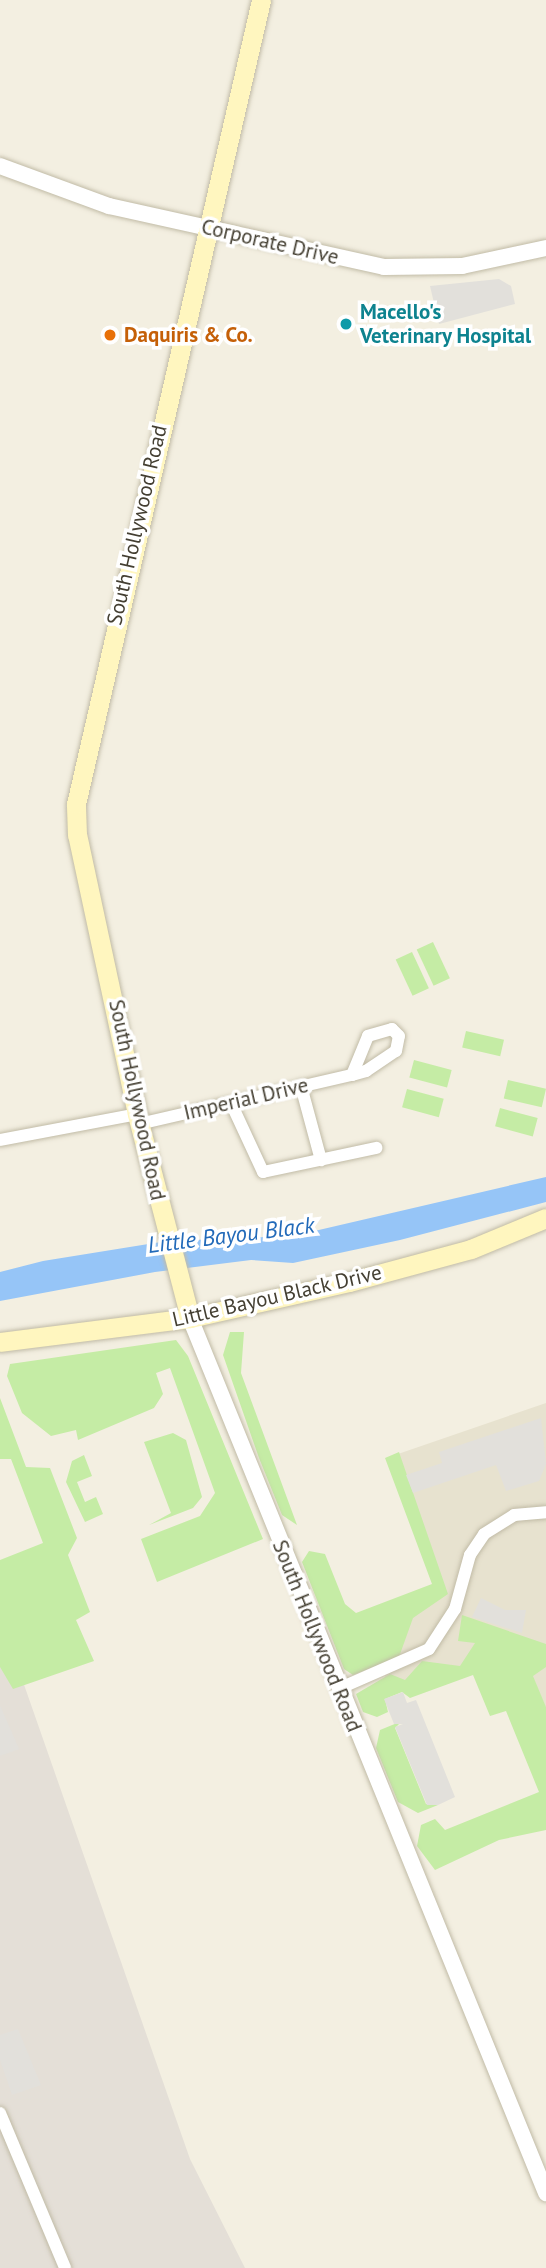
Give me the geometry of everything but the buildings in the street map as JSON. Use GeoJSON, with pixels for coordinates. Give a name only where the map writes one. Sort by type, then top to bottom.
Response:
{"type":"FeatureCollection","features":[{"type":"Feature","properties":{"kind":"main road","name":"South Hollywood Road"},"geometry":{"type":"LineString","coordinates":[[190,1318],[176,1273],[138,1119],[77,835],[76,804],[205,227],[261,0]]}},
{"type":"Feature","properties":{"kind":"main road","name":"Little Bayou Black Drive"},"geometry":{"type":"LineString","coordinates":[[0,1342],[190,1318],[471,1249],[546,1218]]}},
{"type":"Feature","properties":{"kind":"street","name":"Corporate Drive"},"geometry":{"type":"LineString","coordinates":[[0,166],[109,206],[384,267],[424,270],[546,248]]}},
{"type":"Feature","properties":{"kind":"street","name":"Imperial Drive"},"geometry":{"type":"LineString","coordinates":[[0,1140],[232,1103],[352,1075]]}},
{"type":"Feature","properties":{"kind":"street"},"geometry":{"type":"LineString","coordinates":[[301,1086],[321,1160]]}},
{"type":"Feature","properties":{"kind":"street"},"geometry":{"type":"LineString","coordinates":[[232,1103],[263,1171],[376,1148]]}},
{"type":"Feature","properties":{"kind":"street","name":"South Hollywood Road"},"geometry":{"type":"LineString","coordinates":[[190,1318],[338,1689],[546,2193]]}},
{"type":"Feature","properties":{"kind":"street"},"geometry":{"type":"LineString","coordinates":[[338,1689],[429,1649],[483,1549],[514,1515],[546,1512]]}},
{"type":"Feature","properties":{"kind":"street"},"geometry":{"type":"LineString","coordinates":[[0,2112],[65,2268]]}},
{"type":"Feature","properties":{"kind":"shaded area"},"geometry":{"type":"Polygon","coordinates":[[[499,279],[511,286],[515,304],[439,324],[430,286],[499,279]]]}},
{"type":"Feature","properties":{"kind":"shaded area"},"geometry":{"type":"Polygon","coordinates":[[[546,1403],[546,1708],[519,1644],[392,1693],[363,1622],[445,1589],[398,1454],[546,1403]]]}},
{"type":"Feature","properties":{"kind":"shaded area"},"geometry":{"type":"Polygon","coordinates":[[[541,1418],[546,1464],[539,1481],[506,1491],[496,1465],[413,1493],[406,1475],[442,1463],[439,1452],[541,1418]]]}},
{"type":"Feature","properties":{"kind":"shaded area"},"geometry":{"type":"Polygon","coordinates":[[[481,1598],[505,1610],[526,1610],[522,1633],[472,1617],[481,1598]]]}},
{"type":"Feature","properties":{"kind":"shaded area"},"geometry":{"type":"Polygon","coordinates":[[[0,1616],[190,2159],[245,2268],[0,2268],[0,1616]]]}},
{"type":"Feature","properties":{"kind":"shaded area"},"geometry":{"type":"Polygon","coordinates":[[[403,1692],[407,1703],[416,1700],[455,1797],[438,1805],[427,1805],[395,1727],[403,1724],[394,1724],[384,1699],[403,1692]]]}},
{"type":"Feature","properties":{"kind":"shaded area"},"geometry":{"type":"Polygon","coordinates":[[[0,1705],[19,1749],[0,1756],[0,1705]]]}},
{"type":"Feature","properties":{"kind":"shaded area"},"geometry":{"type":"Polygon","coordinates":[[[18,2029],[41,2085],[12,2095],[0,2060],[0,2035],[18,2029]]]}},
{"type":"Feature","properties":{"kind":"green space"},"geometry":{"type":"Polygon","coordinates":[[[433,942],[450,978],[434,986],[417,950],[433,942]]]}},
{"type":"Feature","properties":{"kind":"green space"},"geometry":{"type":"Polygon","coordinates":[[[412,952],[429,988],[413,996],[396,960],[412,952]]]}},
{"type":"Feature","properties":{"kind":"green space"},"geometry":{"type":"Polygon","coordinates":[[[466,1031],[504,1040],[500,1056],[462,1048],[466,1031]]]}},
{"type":"Feature","properties":{"kind":"green space"},"geometry":{"type":"Polygon","coordinates":[[[414,1060],[452,1070],[447,1087],[409,1077],[414,1060]]]}},
{"type":"Feature","properties":{"kind":"green space"},"geometry":{"type":"Polygon","coordinates":[[[508,1080],[546,1089],[542,1107],[504,1099],[508,1080]]]}},
{"type":"Feature","properties":{"kind":"green space"},"geometry":{"type":"Polygon","coordinates":[[[407,1089],[444,1099],[439,1117],[402,1107],[407,1089]]]}},
{"type":"Feature","properties":{"kind":"green space"},"geometry":{"type":"Polygon","coordinates":[[[500,1108],[538,1118],[533,1136],[495,1126],[500,1108]]]}},
{"type":"Feature","properties":{"kind":"green space"},"geometry":{"type":"Polygon","coordinates":[[[230,1332],[244,1332],[241,1373],[297,1525],[282,1515],[223,1355],[230,1332]]]}},
{"type":"Feature","properties":{"kind":"green space"},"geometry":{"type":"Polygon","coordinates":[[[176,1340],[188,1356],[263,1539],[157,1582],[141,1539],[200,1516],[215,1493],[170,1368],[156,1373],[163,1394],[154,1408],[78,1440],[76,1430],[51,1436],[22,1413],[7,1376],[10,1364],[176,1340]]]}},
{"type":"Feature","properties":{"kind":"green space"},"geometry":{"type":"Polygon","coordinates":[[[0,1398],[26,1467],[50,1468],[77,1538],[68,1555],[90,1612],[76,1620],[94,1661],[13,1689],[0,1667],[0,1560],[43,1543],[11,1459],[0,1459],[0,1398]]]}},
{"type":"Feature","properties":{"kind":"green space"},"geometry":{"type":"Polygon","coordinates":[[[173,1433],[186,1440],[202,1497],[193,1508],[149,1525],[171,1513],[144,1442],[173,1433]]]}},
{"type":"Feature","properties":{"kind":"green space"},"geometry":{"type":"Polygon","coordinates":[[[399,1452],[448,1594],[413,1618],[399,1657],[353,1675],[344,1669],[302,1562],[309,1551],[325,1554],[345,1604],[356,1613],[432,1584],[385,1458],[399,1452]]]}},
{"type":"Feature","properties":{"kind":"green space"},"geometry":{"type":"Polygon","coordinates":[[[84,1455],[92,1476],[77,1482],[85,1502],[96,1497],[103,1514],[85,1522],[66,1482],[72,1461],[84,1455]]]}},
{"type":"Feature","properties":{"kind":"green space"},"geometry":{"type":"Polygon","coordinates":[[[462,1615],[546,1644],[546,1667],[533,1676],[546,1707],[546,1830],[499,1840],[435,1870],[417,1846],[421,1825],[435,1819],[445,1830],[539,1792],[506,1711],[490,1716],[473,1675],[410,1698],[402,1692],[385,1699],[388,1712],[377,1717],[363,1712],[356,1694],[390,1674],[405,1680],[422,1661],[460,1666],[475,1643],[458,1641],[462,1615]]]}},
{"type":"Feature","properties":{"kind":"green space"},"geometry":{"type":"Polygon","coordinates":[[[402,1721],[395,1728],[426,1804],[438,1805],[418,1813],[398,1802],[376,1748],[380,1730],[402,1721]]]}},
{"type":"Feature","properties":{"kind":"water"},"geometry":{"type":"Polygon","coordinates":[[[546,1177],[546,1202],[400,1240],[293,1263],[251,1260],[155,1272],[0,1301],[0,1272],[43,1261],[167,1241],[293,1236],[546,1177]]]}},
{"type":"Feature","properties":{"kind":"place","name":"Macello's Veterinary Hospital"},"geometry":{"type":"Point","coordinates":[346,324]}},
{"type":"Feature","properties":{"kind":"place","name":"Daquiris & Co."},"geometry":{"type":"Point","coordinates":[110,335]}},
{"type":"Feature","properties":{"kind":"water label","name":"Little Bayou Black"},"geometry":{"type":"Point","coordinates":[231,1235]}}]}
